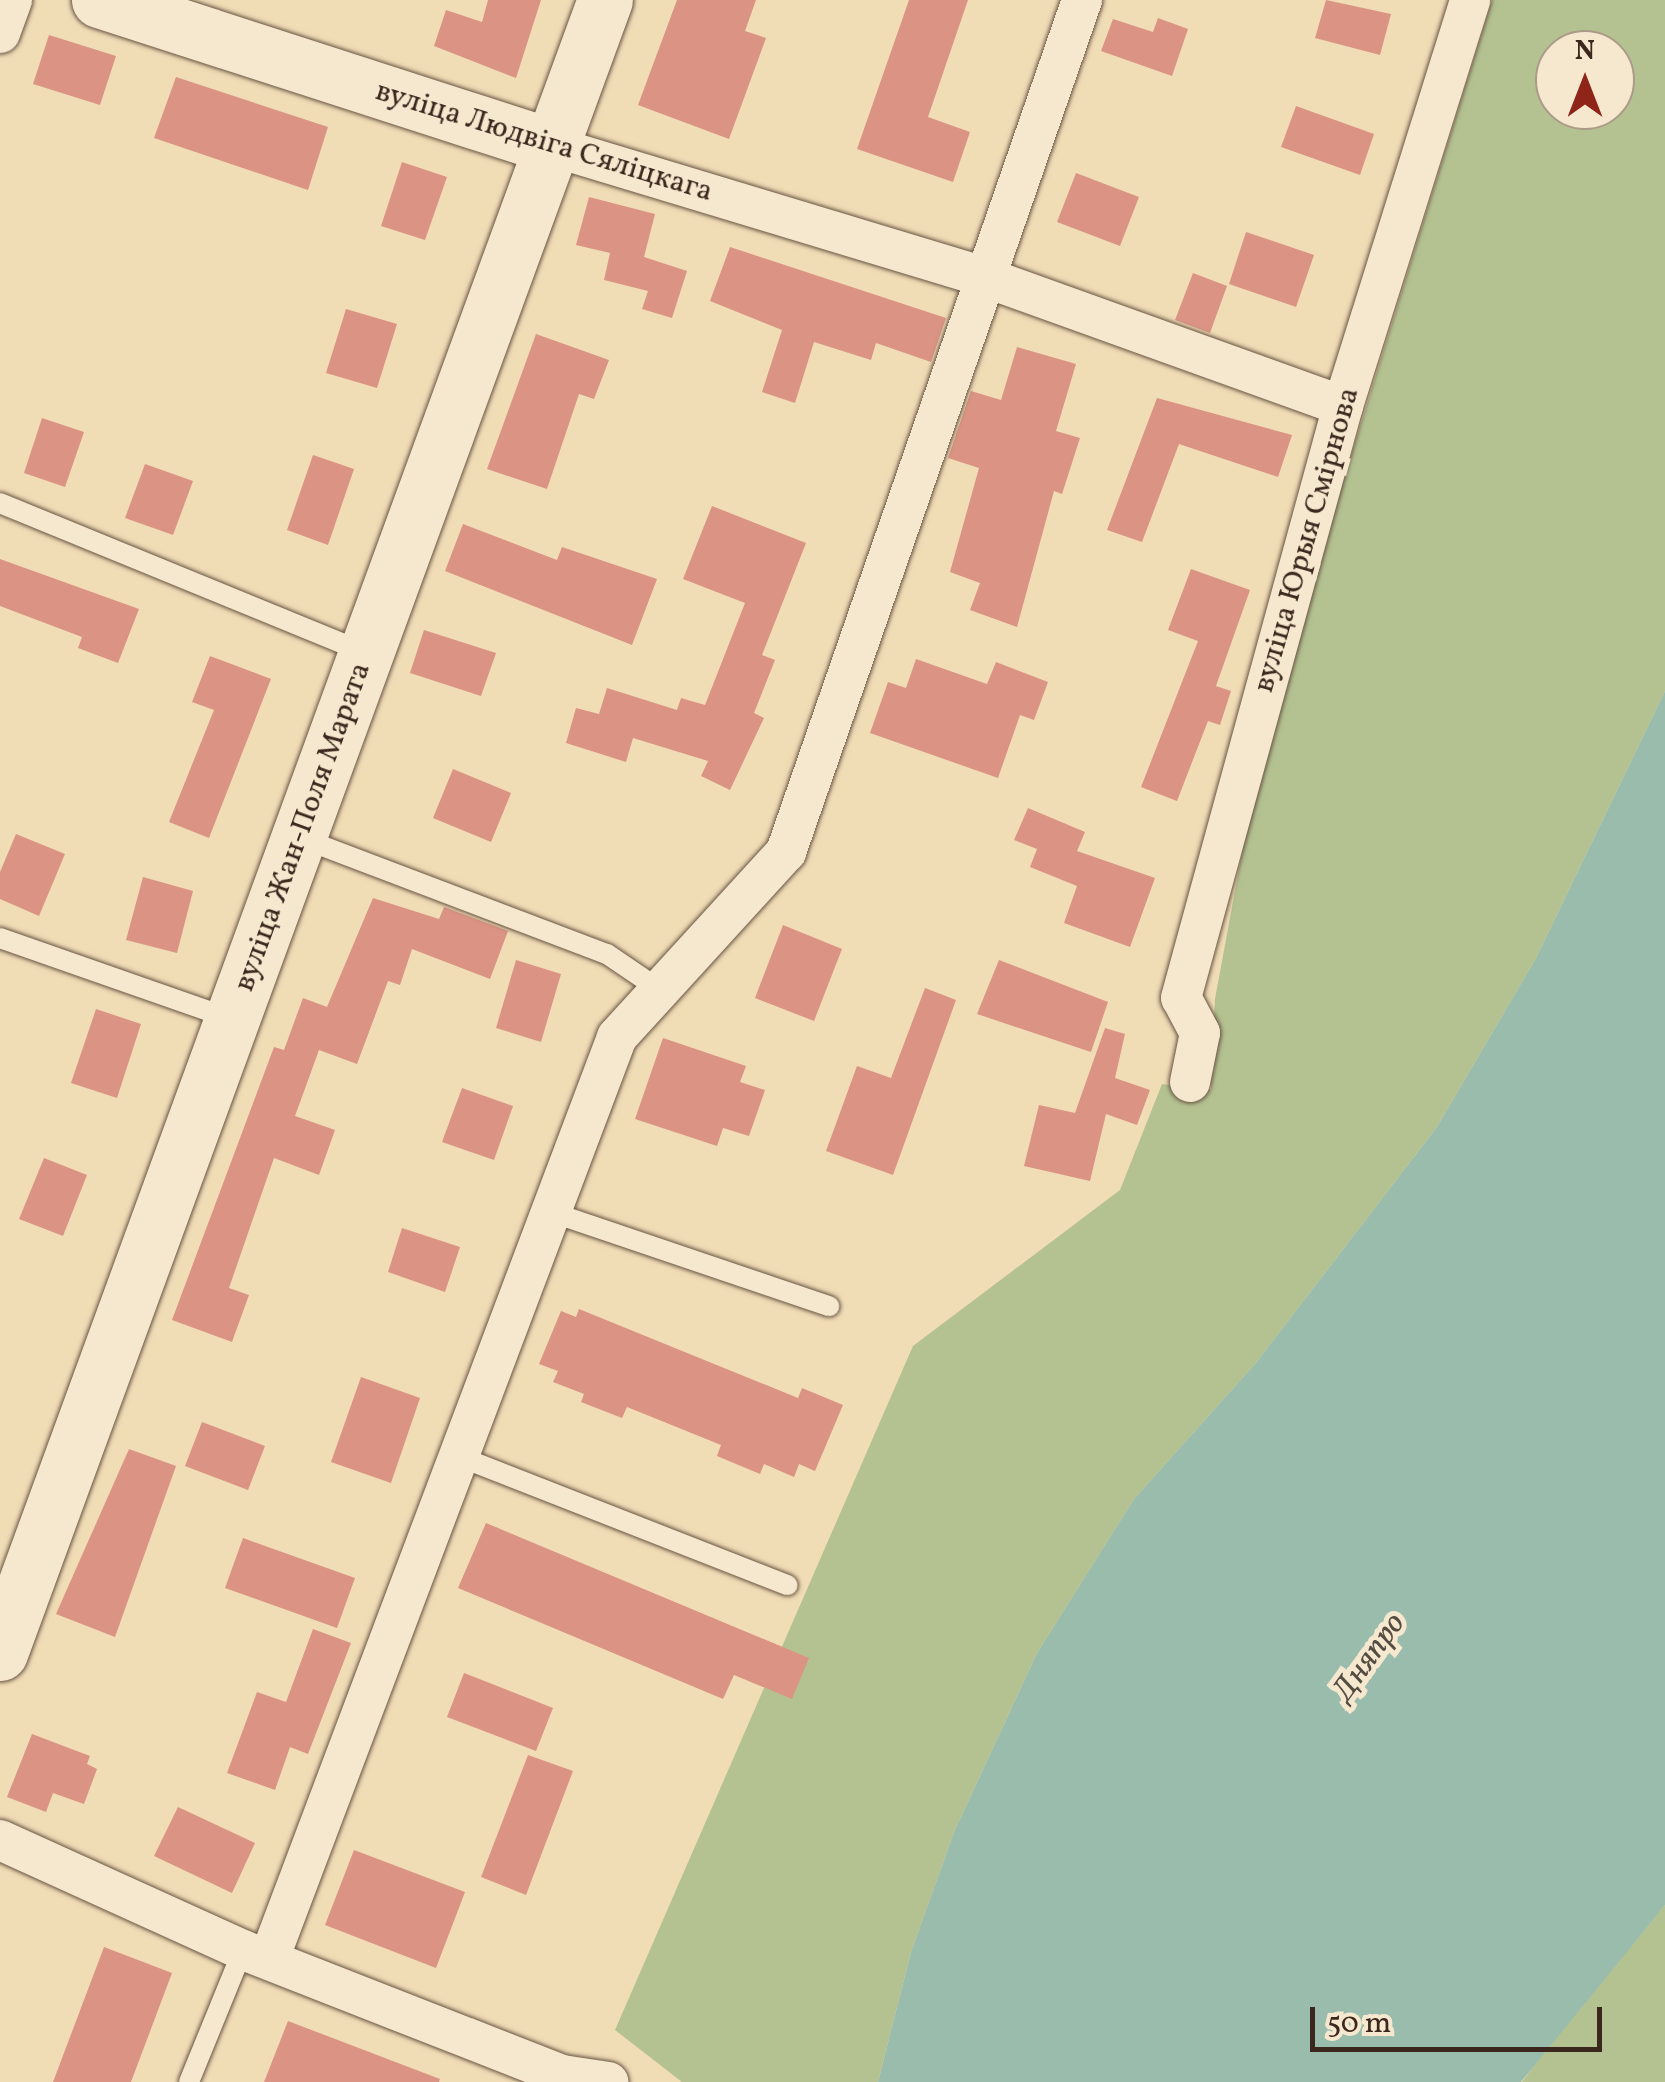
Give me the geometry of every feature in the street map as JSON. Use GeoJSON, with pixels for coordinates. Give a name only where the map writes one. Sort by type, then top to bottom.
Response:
{"type":"FeatureCollection","features":[{"type":"Feature","properties":{"kind":"street"},"geometry":{"type":"LineString","coordinates":[[0,33],[12,0]]}},
{"type":"Feature","properties":{"kind":"street","name":"вуліца Людвіга Сяліцкага"},"geometry":{"type":"LineString","coordinates":[[100,0],[554,147],[990,279],[1344,406]]}},
{"type":"Feature","properties":{"kind":"street","name":"вуліца Жан-Поля Марата"},"geometry":{"type":"LineString","coordinates":[[0,1653],[605,0]]}},
{"type":"Feature","properties":{"kind":"street"},"geometry":{"type":"LineString","coordinates":[[256,1954],[458,1456],[617,1037],[786,852],[990,279],[1082,0]]}},
{"type":"Feature","properties":{"kind":"street","name":"вуліца Юрыя Смірнова"},"geometry":{"type":"LineString","coordinates":[[1190,1082],[1200,1033],[1181,998],[1344,406],[1470,0]]}},
{"type":"Feature","properties":{"kind":"street"},"geometry":{"type":"LineString","coordinates":[[0,1840],[256,1954],[561,2079],[608,2082]]}},
{"type":"Feature","properties":{"kind":"lane"},"geometry":{"type":"LineString","coordinates":[[0,504],[364,652]]}},
{"type":"Feature","properties":{"kind":"lane"},"geometry":{"type":"LineString","coordinates":[[299,837],[607,954],[660,990]]}},
{"type":"Feature","properties":{"kind":"lane"},"geometry":{"type":"LineString","coordinates":[[0,938],[234,1020]]}},
{"type":"Feature","properties":{"kind":"lane"},"geometry":{"type":"LineString","coordinates":[[548,1211],[829,1306]]}},
{"type":"Feature","properties":{"kind":"lane"},"geometry":{"type":"LineString","coordinates":[[458,1456],[788,1585]]}},
{"type":"Feature","properties":{"kind":"lane"},"geometry":{"type":"LineString","coordinates":[[189,2082],[256,1954]]}},
{"type":"Feature","properties":{"kind":"green space"},"geometry":{"type":"Polygon","coordinates":[[[1492,0],[1665,0],[1665,691],[1536,958],[1437,1127],[1255,1364],[1134,1499],[1037,1653],[954,1832],[911,1952],[878,2082],[682,2082],[615,2030],[913,1346],[1120,1190],[1162,1084],[1211,1090],[1215,999],[1262,744],[1492,0]]]}},
{"type":"Feature","properties":{"kind":"green space"},"geometry":{"type":"Polygon","coordinates":[[[1665,1905],[1665,2082],[1522,2082],[1553,2039],[1665,1905]]]}},
{"type":"Feature","properties":{"kind":"water","name":"Дняпро"},"geometry":{"type":"Polygon","coordinates":[[[1665,691],[1665,1905],[1521,2082],[878,2082],[911,1952],[954,1832],[1037,1653],[1134,1499],[1255,1364],[1437,1127],[1536,958],[1665,691]]]}},
{"type":"Feature","properties":{"kind":"building"},"geometry":{"type":"Polygon","coordinates":[[[488,0],[541,0],[516,78],[434,46],[446,10],[482,22],[488,0]]]}},
{"type":"Feature","properties":{"kind":"building"},"geometry":{"type":"Polygon","coordinates":[[[677,0],[756,0],[745,31],[766,38],[729,139],[638,105],[677,0]]]}},
{"type":"Feature","properties":{"kind":"building"},"geometry":{"type":"Polygon","coordinates":[[[909,0],[968,0],[928,117],[970,132],[953,182],[857,149],[909,0]]]}},
{"type":"Feature","properties":{"kind":"building"},"geometry":{"type":"Polygon","coordinates":[[[1326,0],[1391,14],[1380,55],[1315,38],[1326,0]]]}},
{"type":"Feature","properties":{"kind":"building"},"geometry":{"type":"Polygon","coordinates":[[[1158,18],[1188,29],[1172,76],[1101,51],[1113,19],[1153,32],[1158,18]]]}},
{"type":"Feature","properties":{"kind":"building"},"geometry":{"type":"Polygon","coordinates":[[[49,35],[116,56],[100,105],[33,84],[49,35]]]}},
{"type":"Feature","properties":{"kind":"building"},"geometry":{"type":"Polygon","coordinates":[[[176,77],[328,127],[308,190],[154,138],[176,77]]]}},
{"type":"Feature","properties":{"kind":"building"},"geometry":{"type":"Polygon","coordinates":[[[1296,106],[1374,134],[1360,175],[1281,147],[1296,106]]]}},
{"type":"Feature","properties":{"kind":"building"},"geometry":{"type":"Polygon","coordinates":[[[402,162],[447,177],[425,240],[381,226],[402,162]]]}},
{"type":"Feature","properties":{"kind":"building"},"geometry":{"type":"Polygon","coordinates":[[[1076,173],[1139,197],[1120,246],[1057,222],[1076,173]]]}},
{"type":"Feature","properties":{"kind":"building"},"geometry":{"type":"Polygon","coordinates":[[[589,197],[655,214],[644,257],[687,271],[672,318],[642,309],[648,291],[604,280],[610,253],[576,245],[589,197]]]}},
{"type":"Feature","properties":{"kind":"building"},"geometry":{"type":"Polygon","coordinates":[[[1246,232],[1314,255],[1296,307],[1229,284],[1246,232]]]}},
{"type":"Feature","properties":{"kind":"building"},"geometry":{"type":"Polygon","coordinates":[[[730,247],[946,318],[931,362],[876,343],[871,360],[814,342],[795,403],[762,392],[782,330],[710,301],[730,247]]]}},
{"type":"Feature","properties":{"kind":"building"},"geometry":{"type":"Polygon","coordinates":[[[1193,273],[1227,286],[1210,333],[1175,320],[1193,273]]]}},
{"type":"Feature","properties":{"kind":"building"},"geometry":{"type":"Polygon","coordinates":[[[346,309],[397,324],[377,388],[326,373],[346,309]]]}},
{"type":"Feature","properties":{"kind":"building"},"geometry":{"type":"Polygon","coordinates":[[[536,334],[609,360],[594,399],[579,394],[547,489],[487,469],[536,334]]]}},
{"type":"Feature","properties":{"kind":"building"},"geometry":{"type":"Polygon","coordinates":[[[1017,347],[1076,364],[1056,431],[1080,438],[1062,494],[1054,491],[1017,627],[970,610],[980,583],[950,572],[979,468],[948,458],[971,391],[1001,400],[1017,347]]]}},
{"type":"Feature","properties":{"kind":"building"},"geometry":{"type":"Polygon","coordinates":[[[1157,398],[1292,435],[1278,477],[1179,444],[1142,542],[1107,530],[1157,398]]]}},
{"type":"Feature","properties":{"kind":"building"},"geometry":{"type":"Polygon","coordinates":[[[42,418],[84,432],[65,487],[24,473],[42,418]]]}},
{"type":"Feature","properties":{"kind":"building"},"geometry":{"type":"Polygon","coordinates":[[[313,455],[354,469],[328,545],[287,530],[313,455]]]}},
{"type":"Feature","properties":{"kind":"building"},"geometry":{"type":"Polygon","coordinates":[[[145,464],[193,481],[173,535],[125,518],[145,464]]]}},
{"type":"Feature","properties":{"kind":"building"},"geometry":{"type":"Polygon","coordinates":[[[712,506],[806,543],[762,655],[775,660],[754,713],[764,718],[730,790],[701,776],[708,761],[633,738],[626,762],[566,743],[576,708],[599,714],[607,688],[677,710],[681,698],[705,705],[745,603],[683,579],[712,506]]]}},
{"type":"Feature","properties":{"kind":"building"},"geometry":{"type":"Polygon","coordinates":[[[463,524],[557,560],[562,547],[657,579],[632,645],[445,571],[463,524]]]}},
{"type":"Feature","properties":{"kind":"building"},"geometry":{"type":"Polygon","coordinates":[[[0,559],[139,609],[118,663],[78,648],[82,637],[0,606],[0,559]]]}},
{"type":"Feature","properties":{"kind":"building"},"geometry":{"type":"Polygon","coordinates":[[[1191,569],[1250,590],[1216,686],[1231,691],[1220,725],[1208,721],[1177,801],[1141,787],[1198,641],[1168,630],[1191,569]]]}},
{"type":"Feature","properties":{"kind":"building"},"geometry":{"type":"Polygon","coordinates":[[[424,630],[496,653],[481,696],[410,673],[424,630]]]}},
{"type":"Feature","properties":{"kind":"building"},"geometry":{"type":"Polygon","coordinates":[[[210,656],[271,679],[209,838],[169,822],[214,710],[192,702],[210,656]]]}},
{"type":"Feature","properties":{"kind":"building"},"geometry":{"type":"Polygon","coordinates":[[[916,659],[987,684],[996,662],[1048,682],[1034,720],[1020,715],[998,778],[870,733],[888,682],[906,688],[916,659]]]}},
{"type":"Feature","properties":{"kind":"building"},"geometry":{"type":"Polygon","coordinates":[[[453,769],[511,793],[491,842],[433,818],[453,769]]]}},
{"type":"Feature","properties":{"kind":"building"},"geometry":{"type":"Polygon","coordinates":[[[1028,808],[1085,832],[1077,851],[1155,878],[1130,947],[1064,923],[1077,886],[1030,867],[1037,849],[1014,840],[1028,808]]]}},
{"type":"Feature","properties":{"kind":"building"},"geometry":{"type":"Polygon","coordinates":[[[16,834],[65,854],[39,916],[0,899],[0,872],[16,834]]]}},
{"type":"Feature","properties":{"kind":"building"},"geometry":{"type":"Polygon","coordinates":[[[143,877],[193,891],[177,953],[126,940],[143,877]]]}},
{"type":"Feature","properties":{"kind":"building"},"geometry":{"type":"Polygon","coordinates":[[[373,898],[439,919],[444,907],[508,931],[490,979],[412,949],[400,985],[388,981],[357,1064],[319,1050],[295,1116],[335,1130],[319,1175],[274,1158],[229,1288],[249,1295],[232,1342],[172,1320],[274,1047],[284,1050],[303,998],[327,1007],[373,898]]]}},
{"type":"Feature","properties":{"kind":"building"},"geometry":{"type":"Polygon","coordinates":[[[783,925],[842,949],[814,1021],[755,998],[783,925]]]}},
{"type":"Feature","properties":{"kind":"building"},"geometry":{"type":"Polygon","coordinates":[[[516,960],[561,974],[541,1042],[496,1028],[516,960]]]}},
{"type":"Feature","properties":{"kind":"building"},"geometry":{"type":"Polygon","coordinates":[[[999,960],[1108,1002],[1091,1052],[977,1014],[999,960]]]}},
{"type":"Feature","properties":{"kind":"building"},"geometry":{"type":"Polygon","coordinates":[[[925,988],[956,1000],[893,1175],[826,1151],[857,1066],[891,1078],[925,988]]]}},
{"type":"Feature","properties":{"kind":"building"},"geometry":{"type":"Polygon","coordinates":[[[96,1009],[141,1024],[117,1098],[71,1083],[96,1009]]]}},
{"type":"Feature","properties":{"kind":"building"},"geometry":{"type":"Polygon","coordinates":[[[1105,1028],[1125,1034],[1115,1078],[1150,1090],[1137,1125],[1106,1114],[1090,1181],[1024,1166],[1039,1105],[1075,1113],[1105,1028]]]}},
{"type":"Feature","properties":{"kind":"building"},"geometry":{"type":"Polygon","coordinates":[[[663,1038],[746,1066],[740,1082],[765,1090],[749,1136],[723,1128],[717,1146],[635,1119],[663,1038]]]}},
{"type":"Feature","properties":{"kind":"building"},"geometry":{"type":"Polygon","coordinates":[[[462,1088],[513,1106],[494,1160],[442,1142],[462,1088]]]}},
{"type":"Feature","properties":{"kind":"building"},"geometry":{"type":"Polygon","coordinates":[[[44,1158],[87,1175],[63,1236],[19,1219],[44,1158]]]}},
{"type":"Feature","properties":{"kind":"building"},"geometry":{"type":"Polygon","coordinates":[[[402,1228],[460,1247],[445,1292],[388,1272],[402,1228]]]}},
{"type":"Feature","properties":{"kind":"building"},"geometry":{"type":"Polygon","coordinates":[[[579,1309],[798,1398],[802,1388],[843,1405],[815,1471],[799,1464],[794,1477],[764,1464],[760,1474],[717,1456],[721,1445],[627,1407],[622,1418],[581,1402],[584,1394],[553,1382],[558,1371],[539,1364],[561,1311],[576,1317],[579,1309]]]}},
{"type":"Feature","properties":{"kind":"building"},"geometry":{"type":"Polygon","coordinates":[[[361,1377],[420,1398],[391,1483],[331,1462],[361,1377]]]}},
{"type":"Feature","properties":{"kind":"building"},"geometry":{"type":"Polygon","coordinates":[[[202,1422],[265,1446],[248,1490],[185,1466],[202,1422]]]}},
{"type":"Feature","properties":{"kind":"building"},"geometry":{"type":"Polygon","coordinates":[[[129,1449],[176,1466],[115,1637],[56,1614],[129,1449]]]}},
{"type":"Feature","properties":{"kind":"building"},"geometry":{"type":"Polygon","coordinates":[[[486,1523],[809,1658],[792,1699],[734,1675],[723,1699],[458,1588],[486,1523]]]}},
{"type":"Feature","properties":{"kind":"building"},"geometry":{"type":"Polygon","coordinates":[[[243,1538],[355,1578],[337,1628],[225,1588],[243,1538]]]}},
{"type":"Feature","properties":{"kind":"building"},"geometry":{"type":"Polygon","coordinates":[[[313,1629],[351,1643],[308,1754],[290,1747],[275,1790],[227,1773],[257,1692],[286,1702],[313,1629]]]}},
{"type":"Feature","properties":{"kind":"building"},"geometry":{"type":"Polygon","coordinates":[[[464,1673],[553,1708],[536,1751],[447,1717],[464,1673]]]}},
{"type":"Feature","properties":{"kind":"building"},"geometry":{"type":"Polygon","coordinates":[[[32,1734],[90,1756],[87,1764],[97,1769],[84,1804],[53,1793],[46,1812],[7,1797],[32,1734]]]}},
{"type":"Feature","properties":{"kind":"building"},"geometry":{"type":"Polygon","coordinates":[[[528,1755],[573,1771],[526,1895],[481,1877],[528,1755]]]}},
{"type":"Feature","properties":{"kind":"building"},"geometry":{"type":"Polygon","coordinates":[[[178,1807],[255,1843],[232,1893],[154,1856],[178,1807]]]}},
{"type":"Feature","properties":{"kind":"building"},"geometry":{"type":"Polygon","coordinates":[[[354,1850],[465,1892],[436,1968],[325,1925],[354,1850]]]}},
{"type":"Feature","properties":{"kind":"building"},"geometry":{"type":"Polygon","coordinates":[[[104,1947],[172,1973],[131,2082],[53,2082],[104,1947]]]}},
{"type":"Feature","properties":{"kind":"building"},"geometry":{"type":"Polygon","coordinates":[[[288,2021],[440,2079],[439,2082],[264,2082],[288,2021]]]}}]}
